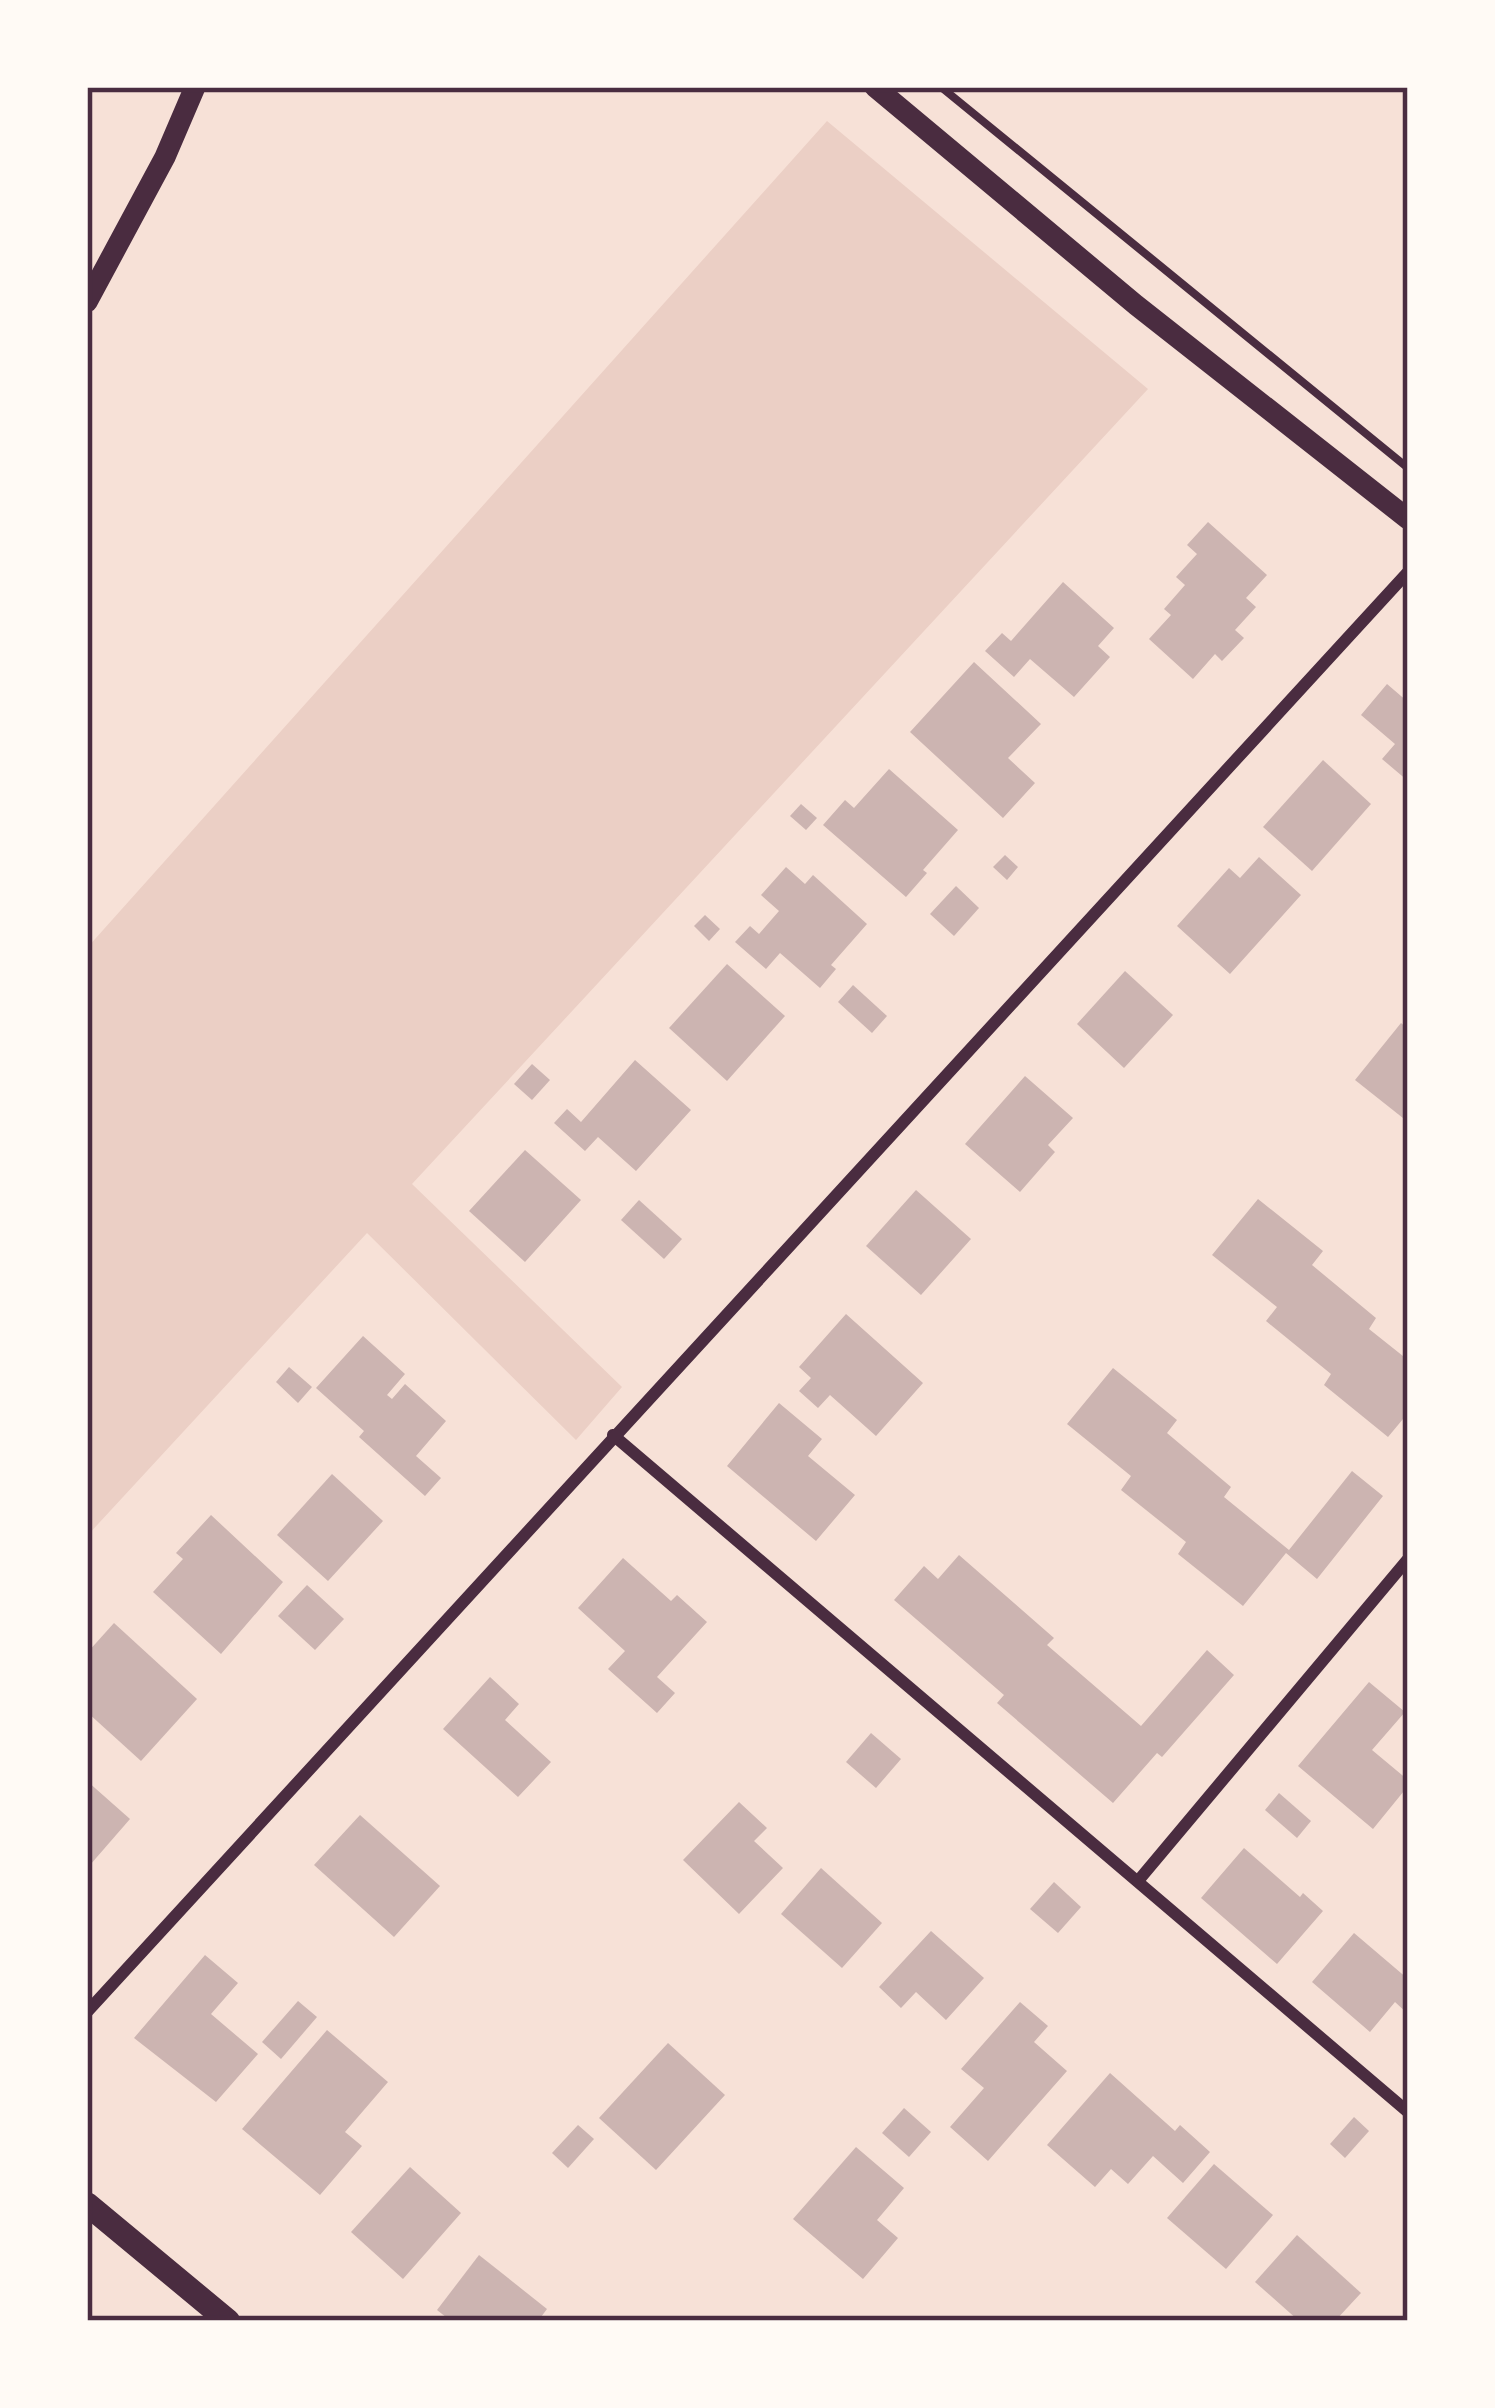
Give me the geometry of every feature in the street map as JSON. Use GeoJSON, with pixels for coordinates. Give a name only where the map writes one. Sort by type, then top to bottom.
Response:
{"type":"FeatureCollection","features":[{"type":"Feature","properties":{"kind":"main road"},"geometry":{"type":"LineString","coordinates":[[87,2204],[228,2321]]}},
{"type":"Feature","properties":{"kind":"street"},"geometry":{"type":"LineString","coordinates":[[87,302],[155,176],[195,87]]}},
{"type":"Feature","properties":{"kind":"street"},"geometry":{"type":"LineString","coordinates":[[875,87],[1136,305],[1408,519]]}},
{"type":"Feature","properties":{"kind":"street"},"geometry":{"type":"LineString","coordinates":[[87,2012],[1408,572]]}},
{"type":"Feature","properties":{"kind":"street"},"geometry":{"type":"LineString","coordinates":[[613,1436],[1408,2112]]}},
{"type":"Feature","properties":{"kind":"street"},"geometry":{"type":"LineString","coordinates":[[1138,1881],[1408,1558]]}},
{"type":"Feature","properties":{"kind":"path"},"geometry":{"type":"LineString","coordinates":[[940,87],[1408,468]]}},
{"type":"Feature","properties":{"kind":"shaded area"},"geometry":{"type":"Polygon","coordinates":[[[827,121],[1148,389],[412,1184],[622,1387],[576,1440],[367,1233],[87,1536],[87,948],[827,121]]]}},
{"type":"Feature","properties":{"kind":"building"},"geometry":{"type":"Polygon","coordinates":[[[1208,522],[1267,575],[1246,598],[1256,607],[1235,630],[1244,638],[1222,661],[1215,654],[1193,679],[1149,639],[1171,615],[1164,609],[1185,585],[1176,577],[1197,554],[1187,545],[1208,522]]]}},
{"type":"Feature","properties":{"kind":"building"},"geometry":{"type":"Polygon","coordinates":[[[1063,582],[1114,628],[1098,646],[1110,657],[1074,697],[1030,659],[1014,677],[985,651],[1002,633],[1011,641],[1063,582]]]}},
{"type":"Feature","properties":{"kind":"building"},"geometry":{"type":"Polygon","coordinates":[[[974,662],[1041,724],[1008,758],[1035,783],[1003,818],[910,732],[974,662]]]}},
{"type":"Feature","properties":{"kind":"building"},"geometry":{"type":"Polygon","coordinates":[[[1387,684],[1408,702],[1408,781],[1382,759],[1395,744],[1361,715],[1387,684]]]}},
{"type":"Feature","properties":{"kind":"building"},"geometry":{"type":"Polygon","coordinates":[[[1323,760],[1371,804],[1312,871],[1263,827],[1323,760]]]}},
{"type":"Feature","properties":{"kind":"building"},"geometry":{"type":"Polygon","coordinates":[[[889,769],[958,830],[906,897],[823,825],[845,800],[854,808],[889,769]]]}},
{"type":"Feature","properties":{"kind":"building"},"geometry":{"type":"Polygon","coordinates":[[[801,804],[817,818],[806,830],[790,816],[801,804]]]}},
{"type":"Feature","properties":{"kind":"building"},"geometry":{"type":"Polygon","coordinates":[[[1005,855],[1018,867],[1007,880],[993,867],[1005,855]]]}},
{"type":"Feature","properties":{"kind":"building"},"geometry":{"type":"Polygon","coordinates":[[[1259,857],[1301,895],[1230,974],[1177,926],[1229,868],[1240,878],[1259,857]]]}},
{"type":"Feature","properties":{"kind":"building"},"geometry":{"type":"Polygon","coordinates":[[[786,867],[805,884],[813,875],[867,924],[831,965],[836,969],[820,988],[780,953],[766,969],[735,942],[750,926],[759,934],[779,911],[761,895],[786,867]]]}},
{"type":"Feature","properties":{"kind":"building"},"geometry":{"type":"Polygon","coordinates":[[[956,886],[979,908],[954,936],[930,914],[956,886]]]}},
{"type":"Feature","properties":{"kind":"building"},"geometry":{"type":"Polygon","coordinates":[[[705,915],[720,929],[709,941],[694,926],[705,915]]]}},
{"type":"Feature","properties":{"kind":"building"},"geometry":{"type":"Polygon","coordinates":[[[727,964],[785,1016],[727,1081],[669,1028],[727,964]]]}},
{"type":"Feature","properties":{"kind":"building"},"geometry":{"type":"Polygon","coordinates":[[[1125,971],[1173,1015],[1124,1068],[1077,1024],[1125,971]]]}},
{"type":"Feature","properties":{"kind":"building"},"geometry":{"type":"Polygon","coordinates":[[[853,985],[887,1016],[872,1033],[838,1002],[853,985]]]}},
{"type":"Feature","properties":{"kind":"building"},"geometry":{"type":"Polygon","coordinates":[[[1401,1023],[1408,1029],[1408,1122],[1355,1080],[1401,1023]]]}},
{"type":"Feature","properties":{"kind":"building"},"geometry":{"type":"Polygon","coordinates":[[[635,1060],[691,1110],[636,1171],[598,1137],[585,1151],[554,1123],[567,1109],[581,1122],[635,1060]]]}},
{"type":"Feature","properties":{"kind":"building"},"geometry":{"type":"Polygon","coordinates":[[[532,1064],[550,1080],[532,1100],[514,1084],[532,1064]]]}},
{"type":"Feature","properties":{"kind":"building"},"geometry":{"type":"Polygon","coordinates":[[[1025,1076],[1073,1118],[1048,1145],[1055,1152],[1020,1192],[965,1144],[1025,1076]]]}},
{"type":"Feature","properties":{"kind":"building"},"geometry":{"type":"Polygon","coordinates":[[[525,1150],[581,1200],[525,1262],[469,1211],[525,1150]]]}},
{"type":"Feature","properties":{"kind":"building"},"geometry":{"type":"Polygon","coordinates":[[[916,1190],[971,1239],[921,1295],[866,1246],[916,1190]]]}},
{"type":"Feature","properties":{"kind":"building"},"geometry":{"type":"Polygon","coordinates":[[[1258,1199],[1323,1251],[1312,1265],[1376,1318],[1369,1329],[1408,1360],[1408,1413],[1388,1437],[1324,1385],[1331,1374],[1266,1321],[1277,1307],[1212,1255],[1258,1199]]]}},
{"type":"Feature","properties":{"kind":"building"},"geometry":{"type":"Polygon","coordinates":[[[639,1200],[682,1239],[664,1259],[621,1220],[639,1200]]]}},
{"type":"Feature","properties":{"kind":"building"},"geometry":{"type":"Polygon","coordinates":[[[846,1314],[923,1383],[876,1436],[830,1395],[818,1408],[799,1391],[811,1378],[799,1367],[846,1314]]]}},
{"type":"Feature","properties":{"kind":"building"},"geometry":{"type":"Polygon","coordinates":[[[363,1336],[405,1374],[387,1395],[392,1399],[405,1384],[446,1421],[416,1456],[441,1478],[425,1496],[359,1437],[364,1431],[316,1388],[363,1336]]]}},
{"type":"Feature","properties":{"kind":"building"},"geometry":{"type":"Polygon","coordinates":[[[289,1367],[312,1387],[298,1403],[276,1382],[289,1367]]]}},
{"type":"Feature","properties":{"kind":"building"},"geometry":{"type":"Polygon","coordinates":[[[1113,1368],[1177,1420],[1167,1433],[1231,1487],[1224,1497],[1289,1550],[1352,1471],[1383,1496],[1317,1579],[1286,1553],[1243,1606],[1178,1554],[1186,1542],[1121,1490],[1131,1476],[1067,1424],[1113,1368]]]}},
{"type":"Feature","properties":{"kind":"building"},"geometry":{"type":"Polygon","coordinates":[[[779,1403],[822,1439],[808,1456],[855,1495],[816,1541],[727,1466],[779,1403]]]}},
{"type":"Feature","properties":{"kind":"building"},"geometry":{"type":"Polygon","coordinates":[[[332,1474],[383,1521],[328,1581],[277,1535],[332,1474]]]}},
{"type":"Feature","properties":{"kind":"building"},"geometry":{"type":"Polygon","coordinates":[[[211,1515],[283,1582],[221,1654],[153,1592],[183,1559],[176,1553],[211,1515]]]}},
{"type":"Feature","properties":{"kind":"building"},"geometry":{"type":"Polygon","coordinates":[[[959,1555],[1054,1638],[1047,1645],[1141,1726],[1207,1650],[1234,1675],[1162,1757],[1157,1753],[1113,1803],[997,1703],[1004,1695],[894,1600],[924,1566],[938,1579],[959,1555]]]}},
{"type":"Feature","properties":{"kind":"building"},"geometry":{"type":"Polygon","coordinates":[[[623,1558],[671,1601],[677,1595],[707,1622],[657,1677],[675,1693],[657,1713],[608,1669],[625,1651],[578,1608],[623,1558]]]}},
{"type":"Feature","properties":{"kind":"building"},"geometry":{"type":"Polygon","coordinates":[[[307,1585],[344,1619],[315,1650],[278,1616],[307,1585]]]}},
{"type":"Feature","properties":{"kind":"building"},"geometry":{"type":"Polygon","coordinates":[[[114,1623],[197,1699],[141,1761],[87,1712],[87,1653],[114,1623]]]}},
{"type":"Feature","properties":{"kind":"building"},"geometry":{"type":"Polygon","coordinates":[[[490,1677],[519,1704],[505,1720],[551,1762],[518,1797],[443,1729],[490,1677]]]}},
{"type":"Feature","properties":{"kind":"building"},"geometry":{"type":"Polygon","coordinates":[[[1369,1682],[1405,1712],[1372,1750],[1408,1780],[1373,1829],[1298,1766],[1369,1682]]]}},
{"type":"Feature","properties":{"kind":"building"},"geometry":{"type":"Polygon","coordinates":[[[871,1733],[901,1759],[876,1788],[846,1762],[871,1733]]]}},
{"type":"Feature","properties":{"kind":"building"},"geometry":{"type":"Polygon","coordinates":[[[87,1781],[130,1819],[90,1865],[87,1862],[87,1781]]]}},
{"type":"Feature","properties":{"kind":"building"},"geometry":{"type":"Polygon","coordinates":[[[1279,1793],[1311,1821],[1297,1838],[1265,1810],[1279,1793]]]}},
{"type":"Feature","properties":{"kind":"building"},"geometry":{"type":"Polygon","coordinates":[[[739,1802],[767,1828],[754,1841],[783,1868],[739,1914],[683,1860],[739,1802]]]}},
{"type":"Feature","properties":{"kind":"building"},"geometry":{"type":"Polygon","coordinates":[[[360,1815],[440,1886],[394,1937],[314,1865],[360,1815]]]}},
{"type":"Feature","properties":{"kind":"building"},"geometry":{"type":"Polygon","coordinates":[[[1244,1848],[1323,1911],[1277,1964],[1201,1898],[1244,1848]]]}},
{"type":"Feature","properties":{"kind":"building"},"geometry":{"type":"Polygon","coordinates":[[[821,1868],[882,1923],[842,1968],[781,1914],[821,1868]]]}},
{"type":"Feature","properties":{"kind":"building"},"geometry":{"type":"Polygon","coordinates":[[[1054,1882],[1081,1907],[1058,1933],[1030,1909],[1054,1882]]]}},
{"type":"Feature","properties":{"kind":"building"},"geometry":{"type":"Polygon","coordinates":[[[931,1931],[984,1978],[946,2020],[916,1992],[901,2008],[879,1987],[931,1931]]]}},
{"type":"Feature","properties":{"kind":"building"},"geometry":{"type":"Polygon","coordinates":[[[1354,1933],[1408,1979],[1408,2014],[1395,2002],[1370,2032],[1312,1982],[1354,1933]]]}},
{"type":"Feature","properties":{"kind":"building"},"geometry":{"type":"Polygon","coordinates":[[[205,1955],[238,1983],[211,2014],[258,2054],[216,2102],[134,2038],[205,1955]]]}},
{"type":"Feature","properties":{"kind":"building"},"geometry":{"type":"Polygon","coordinates":[[[298,2001],[317,2017],[281,2059],[262,2042],[298,2001]]]}},
{"type":"Feature","properties":{"kind":"building"},"geometry":{"type":"Polygon","coordinates":[[[1020,2002],[1048,2026],[1034,2042],[1067,2071],[988,2161],[950,2127],[984,2088],[961,2069],[1020,2002]]]}},
{"type":"Feature","properties":{"kind":"building"},"geometry":{"type":"Polygon","coordinates":[[[327,2030],[388,2082],[345,2132],[362,2146],[320,2195],[242,2129],[327,2030]]]}},
{"type":"Feature","properties":{"kind":"building"},"geometry":{"type":"Polygon","coordinates":[[[668,2043],[725,2095],[656,2170],[599,2118],[668,2043]]]}},
{"type":"Feature","properties":{"kind":"building"},"geometry":{"type":"Polygon","coordinates":[[[1110,2073],[1175,2131],[1180,2125],[1210,2152],[1183,2183],[1153,2156],[1128,2184],[1111,2169],[1095,2187],[1047,2145],[1110,2073]]]}},
{"type":"Feature","properties":{"kind":"building"},"geometry":{"type":"Polygon","coordinates":[[[904,2108],[931,2132],[909,2157],[882,2133],[904,2108]]]}},
{"type":"Feature","properties":{"kind":"building"},"geometry":{"type":"Polygon","coordinates":[[[1354,2117],[1369,2131],[1345,2158],[1330,2144],[1354,2117]]]}},
{"type":"Feature","properties":{"kind":"building"},"geometry":{"type":"Polygon","coordinates":[[[578,2125],[594,2139],[568,2168],[552,2153],[578,2125]]]}},
{"type":"Feature","properties":{"kind":"building"},"geometry":{"type":"Polygon","coordinates":[[[856,2147],[904,2188],[877,2220],[898,2238],[863,2279],[793,2219],[856,2147]]]}},
{"type":"Feature","properties":{"kind":"building"},"geometry":{"type":"Polygon","coordinates":[[[1214,2164],[1273,2215],[1226,2269],[1167,2218],[1214,2164]]]}},
{"type":"Feature","properties":{"kind":"building"},"geometry":{"type":"Polygon","coordinates":[[[410,2167],[461,2213],[403,2279],[351,2232],[410,2167]]]}},
{"type":"Feature","properties":{"kind":"building"},"geometry":{"type":"Polygon","coordinates":[[[1297,2235],[1361,2293],[1335,2321],[1299,2321],[1255,2282],[1297,2235]]]}},
{"type":"Feature","properties":{"kind":"building"},"geometry":{"type":"Polygon","coordinates":[[[479,2255],[547,2309],[538,2321],[451,2321],[437,2310],[479,2255]]]}}]}
